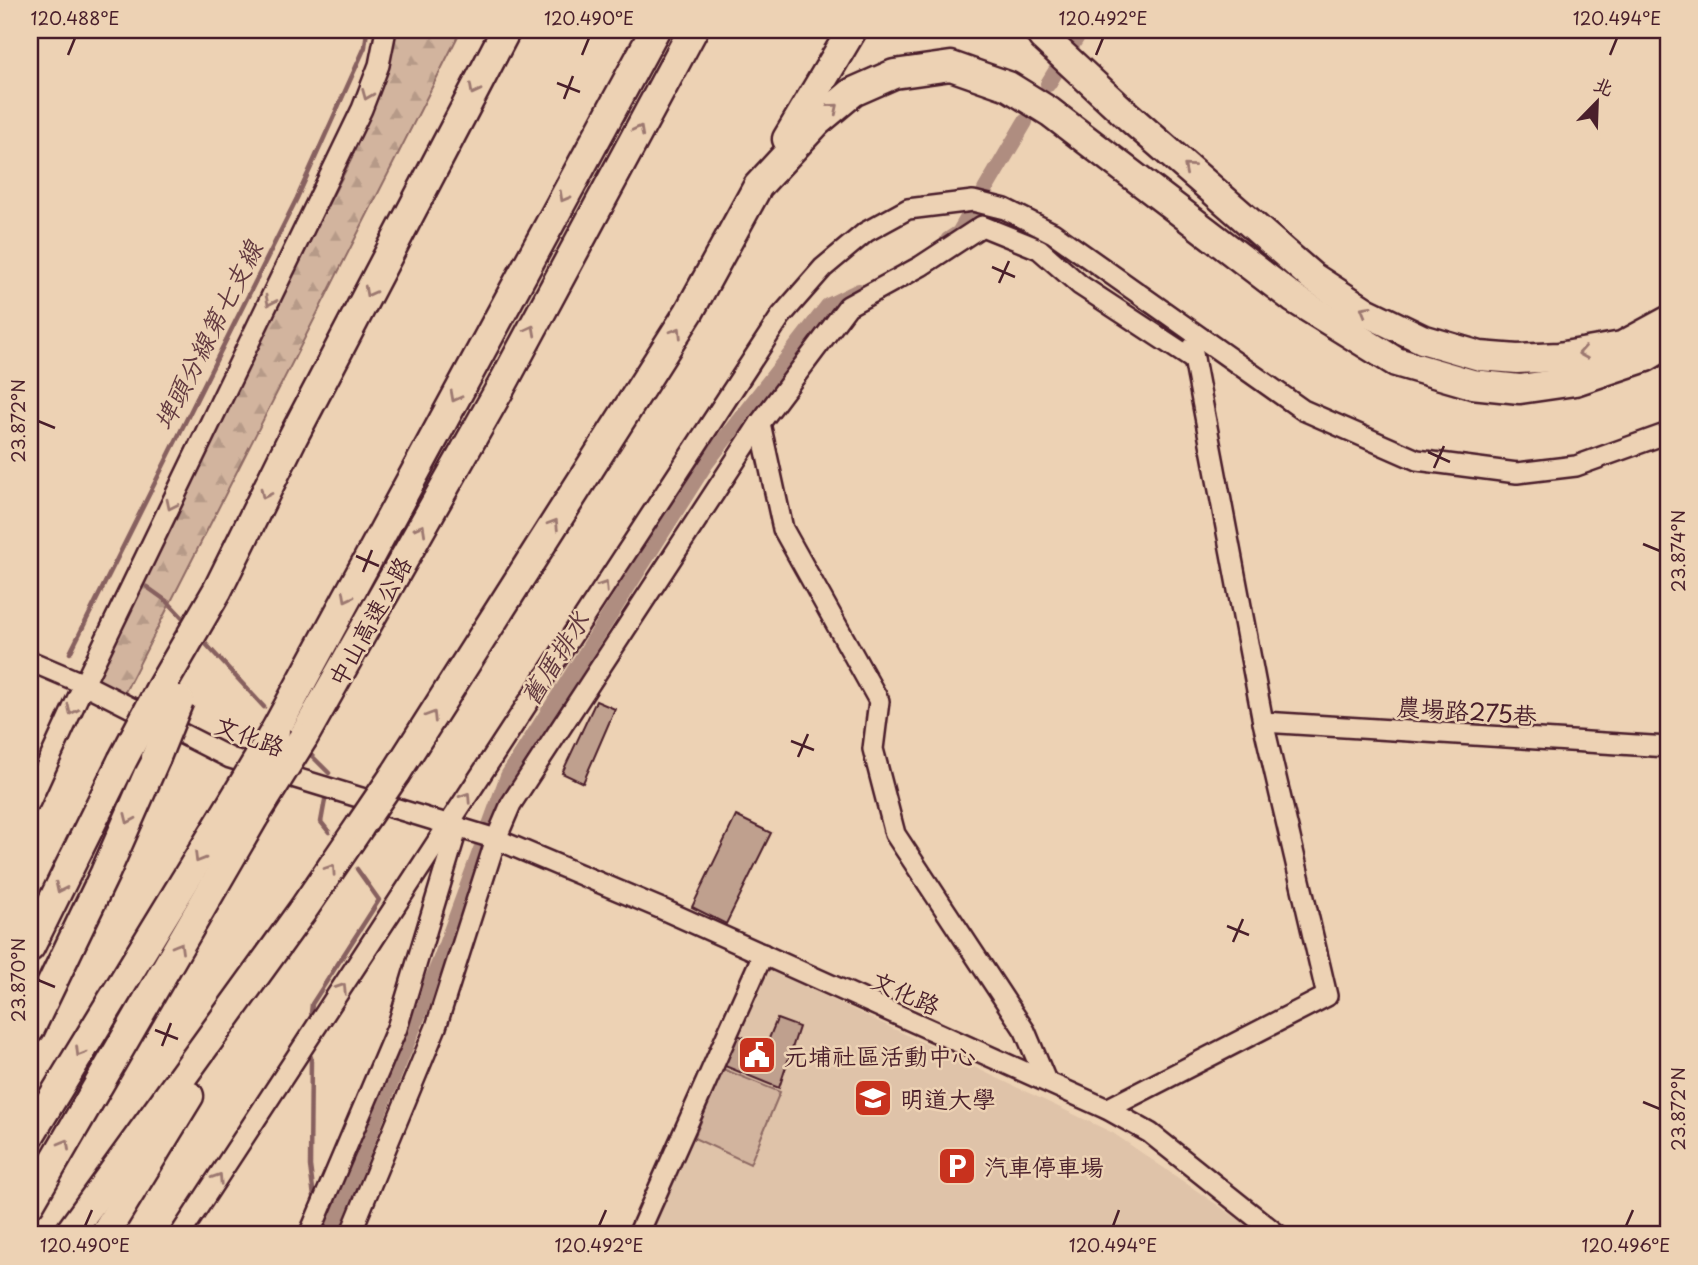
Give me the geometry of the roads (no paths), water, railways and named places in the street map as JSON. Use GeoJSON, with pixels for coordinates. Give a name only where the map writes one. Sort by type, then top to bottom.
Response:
{"type":"FeatureCollection","features":[{"type":"Feature","properties":{"kind":"highway"},"geometry":{"type":"LineString","coordinates":[[30,947],[122,761],[169,695],[293,436],[506,30]]}},
{"type":"Feature","properties":{"kind":"highway","name":"中山高速公路"},"geometry":{"type":"LineString","coordinates":[[30,1203],[245,808],[275,731],[655,30]]}},
{"type":"Feature","properties":{"kind":"highway","name":"中山高速公路"},"geometry":{"type":"LineString","coordinates":[[30,1135],[245,808],[303,738],[501,387],[693,30]]}},
{"type":"Feature","properties":{"kind":"highway"},"geometry":{"type":"LineString","coordinates":[[68,1235],[302,911],[396,773],[689,312],[758,186],[852,30]]}},
{"type":"Feature","properties":{"kind":"highway"},"geometry":{"type":"LineString","coordinates":[[1038,30],[1129,117],[1311,276],[1366,312],[1422,339],[1480,356],[1517,359],[1559,357],[1622,346],[1668,321]]}},
{"type":"Feature","properties":{"kind":"highway"},"geometry":{"type":"LineString","coordinates":[[758,186],[817,122],[853,92],[894,74],[951,66],[1008,86],[1050,111],[1293,298],[1396,362],[1472,384],[1520,388],[1575,381],[1646,358],[1668,344]]}},
{"type":"Feature","properties":{"kind":"highway"},"geometry":{"type":"LineString","coordinates":[[30,1029],[105,873],[156,757],[169,695]]}},
{"type":"Feature","properties":{"kind":"highway"},"geometry":{"type":"LineString","coordinates":[[104,1235],[302,911]]}},
{"type":"Feature","properties":{"kind":"street"},"geometry":{"type":"LineString","coordinates":[[30,802],[84,684],[362,109],[379,65],[386,30]]}},
{"type":"Feature","properties":{"kind":"street"},"geometry":{"type":"LineString","coordinates":[[180,1235],[457,826],[781,316],[823,268],[866,232],[908,209],[974,201],[1005,209],[1054,233],[1303,410],[1418,460],[1517,473],[1576,466],[1668,433]]}},
{"type":"Feature","properties":{"kind":"street"},"geometry":{"type":"LineString","coordinates":[[350,1235],[436,1027],[493,838],[511,804],[760,423],[848,306],[921,266],[982,226],[1039,249],[1080,285],[1194,359]]}},
{"type":"Feature","properties":{"kind":"street"},"geometry":{"type":"LineString","coordinates":[[1107,1109],[1327,996],[1263,722],[1189,328]]}},
{"type":"Feature","properties":{"kind":"street"},"geometry":{"type":"LineString","coordinates":[[760,423],[783,529],[879,701],[873,748],[895,834],[1025,1031],[1046,1081]]}},
{"type":"Feature","properties":{"kind":"street","name":"文化路"},"geometry":{"type":"LineString","coordinates":[[30,661],[84,684],[230,758],[493,838],[763,954],[1107,1109],[1150,1133],[1278,1235]]}},
{"type":"Feature","properties":{"kind":"street","name":"農場路275巷"},"geometry":{"type":"LineString","coordinates":[[1263,722],[1668,747]]}},
{"type":"Feature","properties":{"kind":"street"},"geometry":{"type":"LineString","coordinates":[[309,1235],[397,1028],[457,826]]}},
{"type":"Feature","properties":{"kind":"street"},"geometry":{"type":"LineString","coordinates":[[638,1235],[763,954]]}},
{"type":"Feature","properties":{"kind":"waterway","name":"埤頭分線第七支線"},"geometry":{"type":"LineString","coordinates":[[70,653],[297,198],[365,47],[367,30]]}},
{"type":"Feature","properties":{"kind":"waterway","name":"舊厝排水"},"geometry":{"type":"LineString","coordinates":[[1070,48],[1081,30]]}},
{"type":"Feature","properties":{"kind":"waterway","name":"舊厝排水"},"geometry":{"type":"LineString","coordinates":[[1048,84],[1059,66]]}},
{"type":"Feature","properties":{"kind":"waterway","name":"舊厝排水"},"geometry":{"type":"LineString","coordinates":[[985,190],[1025,122]]}},
{"type":"Feature","properties":{"kind":"waterway","name":"舊厝排水"},"geometry":{"type":"LineString","coordinates":[[948,240],[959,233],[970,214]]}},
{"type":"Feature","properties":{"kind":"waterway","name":"舊厝排水"},"geometry":{"type":"LineString","coordinates":[[329,1235],[440,961],[508,776],[706,463],[828,306],[859,291]]}},
{"type":"Feature","properties":{"kind":"waterway"},"geometry":{"type":"LineString","coordinates":[[147,587],[168,602],[183,618]]}},
{"type":"Feature","properties":{"kind":"waterway"},"geometry":{"type":"LineString","coordinates":[[205,643],[264,707]]}},
{"type":"Feature","properties":{"kind":"waterway"},"geometry":{"type":"LineString","coordinates":[[307,751],[329,773]]}},
{"type":"Feature","properties":{"kind":"waterway"},"geometry":{"type":"LineString","coordinates":[[325,800],[321,822],[329,832]]}},
{"type":"Feature","properties":{"kind":"waterway"},"geometry":{"type":"LineString","coordinates":[[311,1013],[312,1004],[379,900],[357,869]]}},
{"type":"Feature","properties":{"kind":"waterway"},"geometry":{"type":"LineString","coordinates":[[311,1057],[310,1166],[314,1197]]}},
{"type":"Feature","properties":{"kind":"place","name":"元埔社區活動中心"},"geometry":{"type":"Point","coordinates":[757,1055]}},
{"type":"Feature","properties":{"kind":"place","name":"明道大學"},"geometry":{"type":"Point","coordinates":[873,1098]}},
{"type":"Feature","properties":{"kind":"place","name":"汽車停車場"},"geometry":{"type":"Point","coordinates":[957,1166]}}]}
